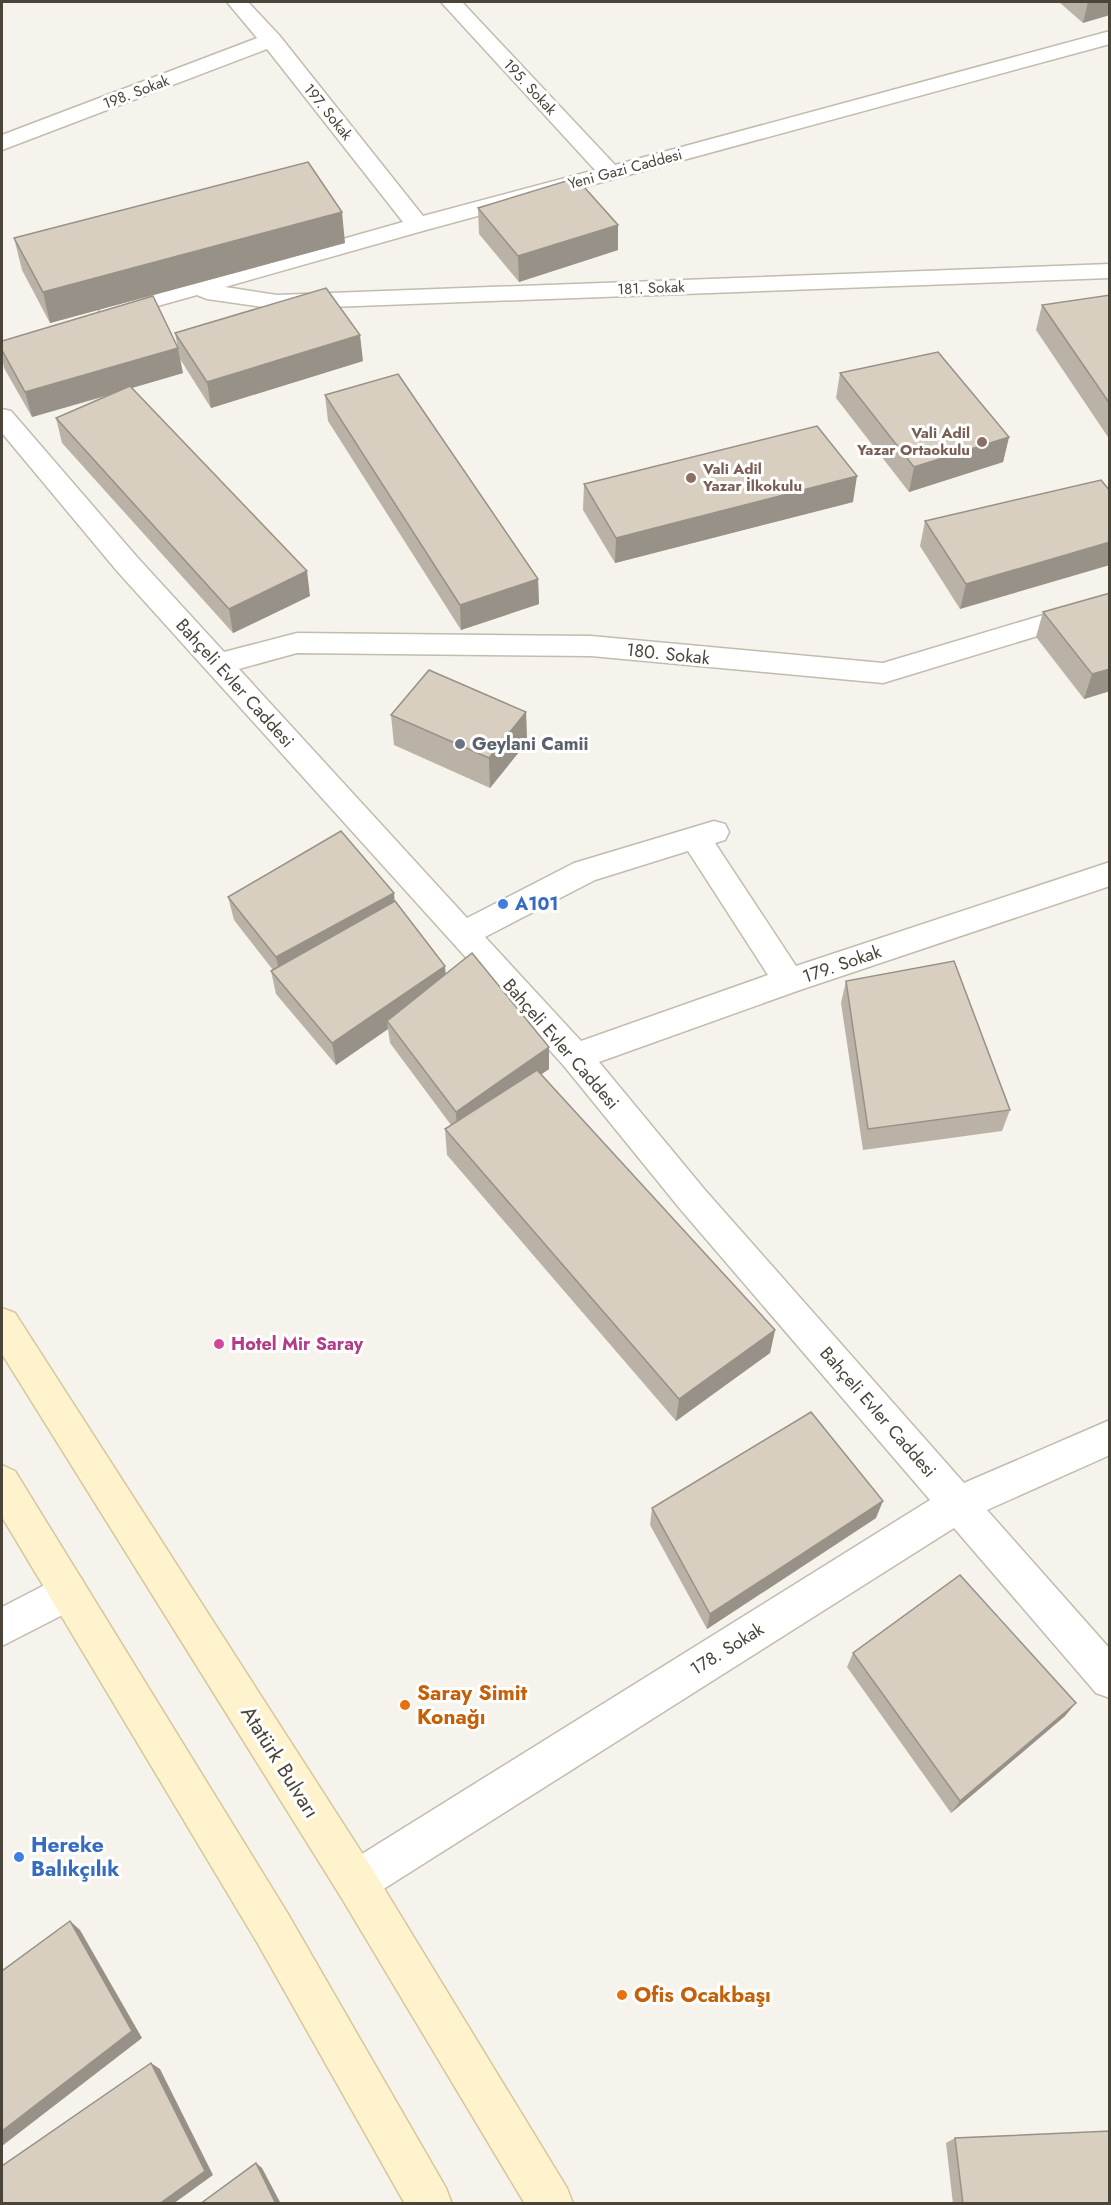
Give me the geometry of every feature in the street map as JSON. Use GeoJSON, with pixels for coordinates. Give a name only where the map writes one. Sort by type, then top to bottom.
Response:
{"type":"FeatureCollection","features":[{"type":"Feature","properties":{"kind":"main road","name":"Atatürk Bulvarı"},"geometry":{"type":"LineString","coordinates":[[2,1324],[356,1882],[551,2204]]}},
{"type":"Feature","properties":{"kind":"main road"},"geometry":{"type":"LineString","coordinates":[[2,1483],[273,1929],[430,2204]]}},
{"type":"Feature","properties":{"kind":"street","name":"197. Sokak"},"geometry":{"type":"LineString","coordinates":[[237,2],[271,40],[418,225]]}},
{"type":"Feature","properties":{"kind":"street","name":"195. Sokak"},"geometry":{"type":"LineString","coordinates":[[460,3],[610,173]]}},
{"type":"Feature","properties":{"kind":"street","name":"Yeni Gazi Caddesi"},"geometry":{"type":"LineString","coordinates":[[92,318],[418,225],[1110,37]]}},
{"type":"Feature","properties":{"kind":"street","name":"198. Sokak"},"geometry":{"type":"LineString","coordinates":[[2,143],[271,40]]}},
{"type":"Feature","properties":{"kind":"street","name":"181. Sokak"},"geometry":{"type":"LineString","coordinates":[[193,290],[277,302],[1110,271]]}},
{"type":"Feature","properties":{"kind":"street","name":"Bahçeli Evler Caddesi"},"geometry":{"type":"LineString","coordinates":[[2,417],[127,564],[575,1057],[701,1209],[1110,1679]]}},
{"type":"Feature","properties":{"kind":"street","name":"180. Sokak"},"geometry":{"type":"LineString","coordinates":[[218,664],[297,643],[591,646],[883,673],[1110,604]]}},
{"type":"Feature","properties":{"kind":"street"},"geometry":{"type":"LineString","coordinates":[[463,934],[585,871],[704,835],[789,981]]}},
{"type":"Feature","properties":{"kind":"street","name":"179. Sokak"},"geometry":{"type":"LineString","coordinates":[[575,1057],[789,981],[1110,874]]}},
{"type":"Feature","properties":{"kind":"street","name":"178. Sokak"},"geometry":{"type":"LineString","coordinates":[[356,1882],[958,1504],[1110,1437]]}},
{"type":"Feature","properties":{"kind":"street"},"geometry":{"type":"LineString","coordinates":[[2,1627],[68,1592]]}},
{"type":"Feature","properties":{"kind":"building"},"geometry":{"type":"Polygon","coordinates":[[[308,162],[342,212],[43,292],[14,238],[308,162]]]}},
{"type":"Feature","properties":{"kind":"building"},"geometry":{"type":"Polygon","coordinates":[[[576,178],[618,225],[518,256],[478,208],[576,178]]]}},
{"type":"Feature","properties":{"kind":"building"},"geometry":{"type":"Polygon","coordinates":[[[326,288],[360,335],[207,382],[175,333],[326,288]]]}},
{"type":"Feature","properties":{"kind":"building"},"geometry":{"type":"Polygon","coordinates":[[[1110,295],[1110,404],[1042,305],[1110,295]]]}},
{"type":"Feature","properties":{"kind":"building"},"geometry":{"type":"Polygon","coordinates":[[[153,296],[178,348],[25,392],[2,350],[2,341],[153,296]]]}},
{"type":"Feature","properties":{"kind":"building"},"geometry":{"type":"Polygon","coordinates":[[[938,352],[1009,437],[914,467],[840,373],[938,352]]]}},
{"type":"Feature","properties":{"kind":"building"},"geometry":{"type":"Polygon","coordinates":[[[398,374],[538,579],[460,605],[325,395],[398,374]]]}},
{"type":"Feature","properties":{"kind":"building"},"geometry":{"type":"Polygon","coordinates":[[[130,386],[307,571],[229,609],[56,418],[130,386]]]}},
{"type":"Feature","properties":{"kind":"building"},"geometry":{"type":"Polygon","coordinates":[[[817,426],[857,476],[616,538],[584,484],[817,426]]]}},
{"type":"Feature","properties":{"kind":"building"},"geometry":{"type":"Polygon","coordinates":[[[1101,480],[1110,491],[1110,542],[966,584],[925,521],[1101,480]]]}},
{"type":"Feature","properties":{"kind":"building"},"geometry":{"type":"Polygon","coordinates":[[[1110,593],[1110,669],[1092,674],[1043,612],[1110,593]]]}},
{"type":"Feature","properties":{"kind":"building"},"geometry":{"type":"Polygon","coordinates":[[[429,670],[526,712],[489,758],[391,715],[429,670]]]}},
{"type":"Feature","properties":{"kind":"building"},"geometry":{"type":"Polygon","coordinates":[[[341,831],[394,893],[276,957],[228,897],[341,831]]]}},
{"type":"Feature","properties":{"kind":"building"},"geometry":{"type":"Polygon","coordinates":[[[395,901],[445,966],[332,1043],[271,971],[395,901]]]}},
{"type":"Feature","properties":{"kind":"building"},"geometry":{"type":"Polygon","coordinates":[[[472,953],[549,1047],[456,1112],[387,1021],[472,953]]]}},
{"type":"Feature","properties":{"kind":"building"},"geometry":{"type":"Polygon","coordinates":[[[954,961],[1010,1110],[868,1129],[846,981],[954,961]]]}},
{"type":"Feature","properties":{"kind":"building"},"geometry":{"type":"Polygon","coordinates":[[[537,1070],[775,1330],[679,1399],[445,1129],[537,1070]]]}},
{"type":"Feature","properties":{"kind":"building"},"geometry":{"type":"Polygon","coordinates":[[[811,1412],[883,1501],[710,1614],[652,1508],[811,1412]]]}},
{"type":"Feature","properties":{"kind":"building"},"geometry":{"type":"Polygon","coordinates":[[[960,1575],[1076,1703],[960,1801],[853,1653],[960,1575]]]}},
{"type":"Feature","properties":{"kind":"building"},"geometry":{"type":"Polygon","coordinates":[[[70,1921],[132,2031],[2,2131],[2,1971],[70,1921]]]}},
{"type":"Feature","properties":{"kind":"building"},"geometry":{"type":"Polygon","coordinates":[[[151,2063],[205,2171],[159,2204],[2,2204],[2,2166],[151,2063]]]}},
{"type":"Feature","properties":{"kind":"building"},"geometry":{"type":"Polygon","coordinates":[[[1110,2131],[1110,2204],[963,2204],[955,2138],[1110,2131]]]}},
{"type":"Feature","properties":{"kind":"building"},"geometry":{"type":"Polygon","coordinates":[[[256,2163],[276,2204],[200,2204],[256,2163]]]}},
{"type":"Feature","properties":{"kind":"place","name":"Vali Adil Yazar Ortaokulu"},"geometry":{"type":"Point","coordinates":[982,442]}},
{"type":"Feature","properties":{"kind":"place","name":"Vali Adil Yazar İlkokulu"},"geometry":{"type":"Point","coordinates":[691,478]}},
{"type":"Feature","properties":{"kind":"place","name":"Geylani Camii"},"geometry":{"type":"Point","coordinates":[460,744]}},
{"type":"Feature","properties":{"kind":"place","name":"A101"},"geometry":{"type":"Point","coordinates":[503,904]}},
{"type":"Feature","properties":{"kind":"place","name":"Hotel Mir Saray"},"geometry":{"type":"Point","coordinates":[219,1344]}},
{"type":"Feature","properties":{"kind":"place","name":"Saray Simit Konağı"},"geometry":{"type":"Point","coordinates":[405,1705]}},
{"type":"Feature","properties":{"kind":"place","name":"Hereke Balıkçılık"},"geometry":{"type":"Point","coordinates":[19,1857]}},
{"type":"Feature","properties":{"kind":"place","name":"Ofis Ocakbaşı"},"geometry":{"type":"Point","coordinates":[622,1995]}}]}
